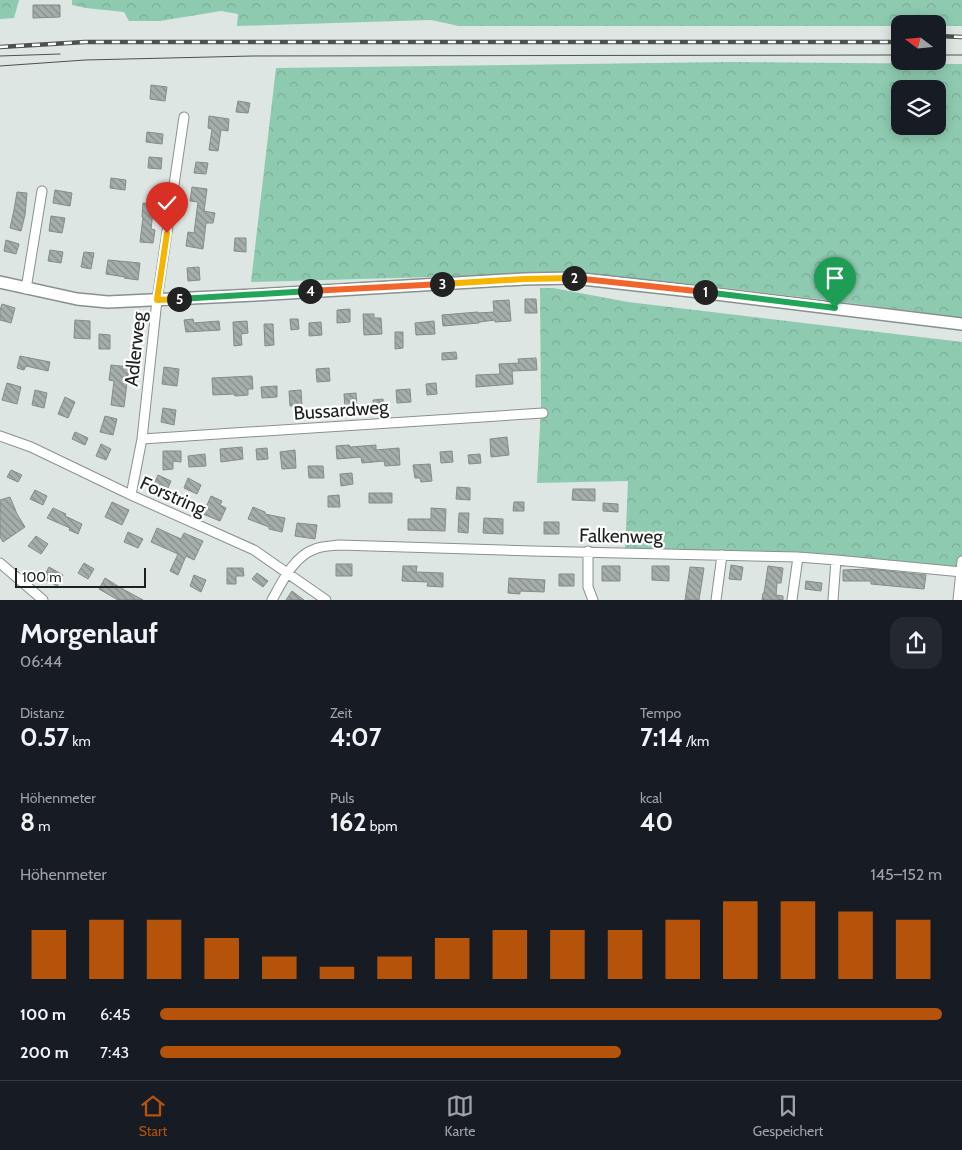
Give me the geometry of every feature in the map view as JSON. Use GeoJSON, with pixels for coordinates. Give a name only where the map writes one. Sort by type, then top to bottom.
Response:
{"type":"FeatureCollection","features":[{"type":"Feature","properties":{"kind":"street","name":"Adlerweg"},"geometry":{"type":"LineString","coordinates":[[131,495],[142,439],[157,300],[184,117]]}},
{"type":"Feature","properties":{"kind":"street"},"geometry":{"type":"LineString","coordinates":[[26,289],[42,191]]}},
{"type":"Feature","properties":{"kind":"street"},"geometry":{"type":"LineString","coordinates":[[0,282],[77,299],[108,302],[574,278],[962,324]]}},
{"type":"Feature","properties":{"kind":"street","name":"Bussardweg"},"geometry":{"type":"LineString","coordinates":[[142,439],[543,413]]}},
{"type":"Feature","properties":{"kind":"street","name":"Forstring"},"geometry":{"type":"LineString","coordinates":[[0,436],[31,447],[131,495],[254,550],[326,600]]}},
{"type":"Feature","properties":{"kind":"street","name":"Falkenweg"},"geometry":{"type":"LineString","coordinates":[[272,600],[298,560],[314,549],[339,545],[798,557],[961,571]]}},
{"type":"Feature","properties":{"kind":"street"},"geometry":{"type":"LineString","coordinates":[[588,551],[588,587],[593,600]]}},
{"type":"Feature","properties":{"kind":"street"},"geometry":{"type":"LineString","coordinates":[[716,600],[722,555]]}},
{"type":"Feature","properties":{"kind":"street"},"geometry":{"type":"LineString","coordinates":[[792,600],[798,557]]}},
{"type":"Feature","properties":{"kind":"street"},"geometry":{"type":"LineString","coordinates":[[833,600],[836,560]]}},
{"type":"Feature","properties":{"kind":"street"},"geometry":{"type":"LineString","coordinates":[[958,600],[962,561]]}},
{"type":"Feature","properties":{"kind":"street"},"geometry":{"type":"LineString","coordinates":[[0,563],[43,600]]}},
{"type":"Feature","properties":{"kind":"green space"},"geometry":{"type":"Polygon","coordinates":[[[0,0],[19,0],[14,18],[0,19],[0,0]]]}},
{"type":"Feature","properties":{"kind":"green space"},"geometry":{"type":"Polygon","coordinates":[[[72,0],[962,0],[962,26],[946,26],[946,15],[891,15],[891,26],[459,26],[431,20],[237,26],[238,14],[221,11],[160,21],[129,21],[124,12],[72,5],[72,0]]]}},
{"type":"Feature","properties":{"kind":"green space"},"geometry":{"type":"Polygon","coordinates":[[[729,62],[891,63],[891,70],[946,70],[946,64],[962,64],[962,318],[691,284],[572,273],[251,282],[276,68],[729,62]]]}},
{"type":"Feature","properties":{"kind":"green space"},"geometry":{"type":"Polygon","coordinates":[[[540,288],[553,288],[628,302],[962,342],[962,572],[836,560],[625,552],[628,481],[537,483],[541,407],[540,288]]]}},
{"type":"Feature","properties":{"kind":"building"},"geometry":{"type":"Polygon","coordinates":[[[33,5],[60,5],[60,17],[33,18],[33,5]]]}},
{"type":"Feature","properties":{"kind":"building"},"geometry":{"type":"Polygon","coordinates":[[[151,85],[167,87],[165,101],[150,99],[151,85]]]}},
{"type":"Feature","properties":{"kind":"building"},"geometry":{"type":"Polygon","coordinates":[[[238,101],[250,103],[248,113],[236,112],[238,101]]]}},
{"type":"Feature","properties":{"kind":"building"},"geometry":{"type":"Polygon","coordinates":[[[209,116],[229,119],[228,131],[221,130],[218,151],[209,150],[212,129],[208,128],[209,116]]]}},
{"type":"Feature","properties":{"kind":"building"},"geometry":{"type":"Polygon","coordinates":[[[147,132],[163,134],[162,144],[146,142],[147,132]]]}},
{"type":"Feature","properties":{"kind":"building"},"geometry":{"type":"Polygon","coordinates":[[[149,157],[162,158],[161,169],[148,168],[149,157]]]}},
{"type":"Feature","properties":{"kind":"building"},"geometry":{"type":"Polygon","coordinates":[[[196,162],[208,163],[206,174],[194,173],[196,162]]]}},
{"type":"Feature","properties":{"kind":"building"},"geometry":{"type":"Polygon","coordinates":[[[111,178],[126,180],[125,190],[110,188],[111,178]]]}},
{"type":"Feature","properties":{"kind":"building"},"geometry":{"type":"Polygon","coordinates":[[[192,187],[207,189],[204,211],[215,213],[213,223],[206,223],[203,249],[186,246],[188,232],[194,233],[198,202],[190,201],[192,187]]]}},
{"type":"Feature","properties":{"kind":"building"},"geometry":{"type":"Polygon","coordinates":[[[55,190],[72,193],[70,206],[53,203],[55,190]]]}},
{"type":"Feature","properties":{"kind":"building"},"geometry":{"type":"Polygon","coordinates":[[[17,192],[27,193],[21,231],[10,228],[17,192]]]}},
{"type":"Feature","properties":{"kind":"building"},"geometry":{"type":"Polygon","coordinates":[[[143,203],[154,204],[151,229],[155,230],[153,243],[140,242],[143,203]]]}},
{"type":"Feature","properties":{"kind":"building"},"geometry":{"type":"Polygon","coordinates":[[[51,216],[65,218],[62,233],[49,231],[51,216]]]}},
{"type":"Feature","properties":{"kind":"building"},"geometry":{"type":"Polygon","coordinates":[[[235,238],[246,238],[246,252],[234,251],[235,238]]]}},
{"type":"Feature","properties":{"kind":"building"},"geometry":{"type":"Polygon","coordinates":[[[6,240],[19,244],[16,254],[4,251],[6,240]]]}},
{"type":"Feature","properties":{"kind":"building"},"geometry":{"type":"Polygon","coordinates":[[[50,250],[63,252],[61,263],[48,261],[50,250]]]}},
{"type":"Feature","properties":{"kind":"building"},"geometry":{"type":"Polygon","coordinates":[[[84,252],[94,253],[91,269],[81,267],[84,252]]]}},
{"type":"Feature","properties":{"kind":"building"},"geometry":{"type":"Polygon","coordinates":[[[108,260],[140,263],[138,280],[106,274],[108,260]]]}},
{"type":"Feature","properties":{"kind":"building"},"geometry":{"type":"Polygon","coordinates":[[[199,267],[200,280],[188,281],[187,268],[199,267]]]}},
{"type":"Feature","properties":{"kind":"building"},"geometry":{"type":"Polygon","coordinates":[[[525,299],[536,299],[537,313],[525,313],[525,299]]]}},
{"type":"Feature","properties":{"kind":"building"},"geometry":{"type":"Polygon","coordinates":[[[509,300],[511,321],[495,322],[495,320],[443,326],[442,315],[494,312],[493,301],[509,300]]]}},
{"type":"Feature","properties":{"kind":"building"},"geometry":{"type":"Polygon","coordinates":[[[2,304],[15,308],[11,323],[0,320],[2,304]]]}},
{"type":"Feature","properties":{"kind":"building"},"geometry":{"type":"Polygon","coordinates":[[[350,309],[350,322],[337,323],[337,310],[350,309]]]}},
{"type":"Feature","properties":{"kind":"building"},"geometry":{"type":"Polygon","coordinates":[[[363,314],[374,314],[374,318],[381,318],[382,334],[364,335],[363,314]]]}},
{"type":"Feature","properties":{"kind":"building"},"geometry":{"type":"Polygon","coordinates":[[[193,319],[194,323],[219,321],[220,330],[186,332],[184,320],[193,319]]]}},
{"type":"Feature","properties":{"kind":"building"},"geometry":{"type":"Polygon","coordinates":[[[290,319],[298,319],[299,329],[291,330],[290,319]]]}},
{"type":"Feature","properties":{"kind":"building"},"geometry":{"type":"Polygon","coordinates":[[[75,320],[90,321],[90,339],[74,338],[75,320]]]}},
{"type":"Feature","properties":{"kind":"building"},"geometry":{"type":"Polygon","coordinates":[[[247,321],[248,333],[241,334],[242,345],[234,346],[233,322],[247,321]]]}},
{"type":"Feature","properties":{"kind":"building"},"geometry":{"type":"Polygon","coordinates":[[[434,321],[435,334],[416,335],[415,323],[434,321]]]}},
{"type":"Feature","properties":{"kind":"building"},"geometry":{"type":"Polygon","coordinates":[[[321,322],[322,335],[309,336],[309,323],[321,322]]]}},
{"type":"Feature","properties":{"kind":"building"},"geometry":{"type":"Polygon","coordinates":[[[264,324],[273,324],[274,345],[265,346],[264,324]]]}},
{"type":"Feature","properties":{"kind":"building"},"geometry":{"type":"Polygon","coordinates":[[[395,332],[403,332],[403,348],[395,349],[395,332]]]}},
{"type":"Feature","properties":{"kind":"building"},"geometry":{"type":"Polygon","coordinates":[[[99,334],[110,335],[110,349],[99,349],[99,334]]]}},
{"type":"Feature","properties":{"kind":"building"},"geometry":{"type":"Polygon","coordinates":[[[456,352],[457,359],[442,360],[442,353],[456,352]]]}},
{"type":"Feature","properties":{"kind":"building"},"geometry":{"type":"Polygon","coordinates":[[[20,356],[50,362],[48,371],[26,366],[24,370],[17,368],[20,356]]]}},
{"type":"Feature","properties":{"kind":"building"},"geometry":{"type":"Polygon","coordinates":[[[536,358],[537,370],[512,371],[513,384],[476,387],[476,375],[500,374],[499,364],[519,363],[518,359],[536,358]]]}},
{"type":"Feature","properties":{"kind":"building"},"geometry":{"type":"Polygon","coordinates":[[[111,365],[129,367],[124,407],[111,405],[114,381],[109,380],[111,365]]]}},
{"type":"Feature","properties":{"kind":"building"},"geometry":{"type":"Polygon","coordinates":[[[164,367],[179,369],[177,386],[162,384],[164,367]]]}},
{"type":"Feature","properties":{"kind":"building"},"geometry":{"type":"Polygon","coordinates":[[[329,368],[330,381],[317,382],[316,369],[329,368]]]}},
{"type":"Feature","properties":{"kind":"building"},"geometry":{"type":"Polygon","coordinates":[[[252,376],[253,389],[248,389],[248,395],[213,395],[212,378],[252,376]]]}},
{"type":"Feature","properties":{"kind":"building"},"geometry":{"type":"Polygon","coordinates":[[[7,383],[21,387],[17,404],[2,400],[7,383]]]}},
{"type":"Feature","properties":{"kind":"building"},"geometry":{"type":"Polygon","coordinates":[[[436,383],[437,394],[427,395],[426,384],[436,383]]]}},
{"type":"Feature","properties":{"kind":"building"},"geometry":{"type":"Polygon","coordinates":[[[277,386],[277,397],[262,398],[261,387],[277,386]]]}},
{"type":"Feature","properties":{"kind":"building"},"geometry":{"type":"Polygon","coordinates":[[[410,389],[411,402],[397,403],[396,390],[410,389]]]}},
{"type":"Feature","properties":{"kind":"building"},"geometry":{"type":"Polygon","coordinates":[[[35,390],[47,393],[44,408],[32,405],[35,390]]]}},
{"type":"Feature","properties":{"kind":"building"},"geometry":{"type":"Polygon","coordinates":[[[301,390],[302,406],[290,406],[289,391],[301,390]]]}},
{"type":"Feature","properties":{"kind":"building"},"geometry":{"type":"Polygon","coordinates":[[[356,393],[357,407],[345,408],[344,394],[356,393]]]}},
{"type":"Feature","properties":{"kind":"building"},"geometry":{"type":"Polygon","coordinates":[[[65,397],[75,402],[68,418],[58,414],[65,397]]]}},
{"type":"Feature","properties":{"kind":"building"},"geometry":{"type":"Polygon","coordinates":[[[383,399],[384,411],[374,412],[373,400],[383,399]]]}},
{"type":"Feature","properties":{"kind":"building"},"geometry":{"type":"Polygon","coordinates":[[[163,408],[176,410],[174,425],[161,422],[163,408]]]}},
{"type":"Feature","properties":{"kind":"building"},"geometry":{"type":"Polygon","coordinates":[[[105,416],[117,419],[113,435],[100,432],[105,416]]]}},
{"type":"Feature","properties":{"kind":"building"},"geometry":{"type":"Polygon","coordinates":[[[75,432],[88,438],[85,445],[72,439],[75,432]]]}},
{"type":"Feature","properties":{"kind":"building"},"geometry":{"type":"Polygon","coordinates":[[[507,437],[509,455],[491,457],[490,439],[507,437]]]}},
{"type":"Feature","properties":{"kind":"building"},"geometry":{"type":"Polygon","coordinates":[[[101,444],[111,449],[106,460],[96,456],[101,444]]]}},
{"type":"Feature","properties":{"kind":"building"},"geometry":{"type":"Polygon","coordinates":[[[349,445],[350,447],[376,445],[376,450],[399,448],[400,465],[385,466],[384,461],[362,463],[361,457],[337,459],[336,446],[349,445]]]}},
{"type":"Feature","properties":{"kind":"building"},"geometry":{"type":"Polygon","coordinates":[[[242,447],[243,459],[221,462],[220,449],[242,447]]]}},
{"type":"Feature","properties":{"kind":"building"},"geometry":{"type":"Polygon","coordinates":[[[267,448],[268,459],[257,460],[256,449],[267,448]]]}},
{"type":"Feature","properties":{"kind":"building"},"geometry":{"type":"Polygon","coordinates":[[[295,450],[296,468],[282,469],[280,452],[295,450]]]}},
{"type":"Feature","properties":{"kind":"building"},"geometry":{"type":"Polygon","coordinates":[[[163,451],[181,451],[181,462],[173,461],[173,469],[163,470],[163,451]]]}},
{"type":"Feature","properties":{"kind":"building"},"geometry":{"type":"Polygon","coordinates":[[[452,451],[453,462],[441,463],[440,452],[452,451]]]}},
{"type":"Feature","properties":{"kind":"building"},"geometry":{"type":"Polygon","coordinates":[[[205,454],[206,466],[189,467],[188,456],[205,454]]]}},
{"type":"Feature","properties":{"kind":"building"},"geometry":{"type":"Polygon","coordinates":[[[480,454],[481,463],[469,464],[468,455],[480,454]]]}},
{"type":"Feature","properties":{"kind":"building"},"geometry":{"type":"Polygon","coordinates":[[[430,464],[432,481],[421,482],[420,478],[415,478],[413,465],[430,464]]]}},
{"type":"Feature","properties":{"kind":"building"},"geometry":{"type":"Polygon","coordinates":[[[308,466],[323,466],[324,478],[309,478],[308,466]]]}},
{"type":"Feature","properties":{"kind":"building"},"geometry":{"type":"Polygon","coordinates":[[[11,470],[22,475],[18,482],[7,477],[11,470]]]}},
{"type":"Feature","properties":{"kind":"building"},"geometry":{"type":"Polygon","coordinates":[[[352,473],[353,484],[341,486],[340,474],[352,473]]]}},
{"type":"Feature","properties":{"kind":"building"},"geometry":{"type":"Polygon","coordinates":[[[158,475],[171,481],[165,495],[152,489],[158,475]]]}},
{"type":"Feature","properties":{"kind":"building"},"geometry":{"type":"Polygon","coordinates":[[[188,478],[201,485],[197,494],[184,488],[188,478]]]}},
{"type":"Feature","properties":{"kind":"building"},"geometry":{"type":"Polygon","coordinates":[[[457,487],[470,488],[470,500],[456,499],[457,487]]]}},
{"type":"Feature","properties":{"kind":"building"},"geometry":{"type":"Polygon","coordinates":[[[573,489],[595,489],[595,501],[572,500],[573,489]]]}},
{"type":"Feature","properties":{"kind":"building"},"geometry":{"type":"Polygon","coordinates":[[[35,490],[47,496],[43,505],[30,499],[35,490]]]}},
{"type":"Feature","properties":{"kind":"building"},"geometry":{"type":"Polygon","coordinates":[[[369,493],[392,493],[392,503],[369,503],[369,493]]]}},
{"type":"Feature","properties":{"kind":"building"},"geometry":{"type":"Polygon","coordinates":[[[339,495],[340,507],[328,507],[328,496],[339,495]]]}},
{"type":"Feature","properties":{"kind":"building"},"geometry":{"type":"Polygon","coordinates":[[[211,496],[222,501],[220,505],[226,508],[220,521],[203,514],[211,496]]]}},
{"type":"Feature","properties":{"kind":"building"},"geometry":{"type":"Polygon","coordinates":[[[10,497],[25,527],[3,542],[0,537],[0,500],[10,497]]]}},
{"type":"Feature","properties":{"kind":"building"},"geometry":{"type":"Polygon","coordinates":[[[112,502],[129,510],[122,525],[105,517],[112,502]]]}},
{"type":"Feature","properties":{"kind":"building"},"geometry":{"type":"Polygon","coordinates":[[[514,502],[524,502],[524,511],[513,511],[514,502]]]}},
{"type":"Feature","properties":{"kind":"building"},"geometry":{"type":"Polygon","coordinates":[[[603,503],[618,504],[618,512],[603,511],[603,503]]]}},
{"type":"Feature","properties":{"kind":"building"},"geometry":{"type":"Polygon","coordinates":[[[253,507],[265,512],[265,514],[285,518],[282,532],[269,529],[269,527],[248,519],[253,507]]]}},
{"type":"Feature","properties":{"kind":"building"},"geometry":{"type":"Polygon","coordinates":[[[53,508],[82,524],[78,534],[69,530],[70,528],[47,518],[53,508]]]}},
{"type":"Feature","properties":{"kind":"building"},"geometry":{"type":"Polygon","coordinates":[[[431,508],[446,509],[445,531],[408,530],[408,519],[431,519],[431,508]]]}},
{"type":"Feature","properties":{"kind":"building"},"geometry":{"type":"Polygon","coordinates":[[[459,513],[469,513],[468,533],[458,532],[459,513]]]}},
{"type":"Feature","properties":{"kind":"building"},"geometry":{"type":"Polygon","coordinates":[[[484,518],[503,519],[503,534],[483,533],[484,518]]]}},
{"type":"Feature","properties":{"kind":"building"},"geometry":{"type":"Polygon","coordinates":[[[544,522],[559,522],[559,534],[544,534],[544,522]]]}},
{"type":"Feature","properties":{"kind":"building"},"geometry":{"type":"Polygon","coordinates":[[[297,523],[317,525],[315,539],[295,536],[297,523]]]}},
{"type":"Feature","properties":{"kind":"building"},"geometry":{"type":"Polygon","coordinates":[[[157,528],[181,539],[184,533],[203,541],[194,560],[186,556],[178,575],[170,571],[178,554],[151,542],[157,528]]]}},
{"type":"Feature","properties":{"kind":"building"},"geometry":{"type":"Polygon","coordinates":[[[128,532],[143,539],[138,548],[124,542],[128,532]]]}},
{"type":"Feature","properties":{"kind":"building"},"geometry":{"type":"Polygon","coordinates":[[[36,536],[48,544],[41,554],[28,546],[36,536]]]}},
{"type":"Feature","properties":{"kind":"building"},"geometry":{"type":"Polygon","coordinates":[[[84,563],[94,569],[88,579],[78,573],[84,563]]]}},
{"type":"Feature","properties":{"kind":"building"},"geometry":{"type":"Polygon","coordinates":[[[336,564],[352,564],[352,576],[336,576],[336,564]]]}},
{"type":"Feature","properties":{"kind":"building"},"geometry":{"type":"Polygon","coordinates":[[[731,565],[743,567],[741,580],[729,579],[731,565]]]}},
{"type":"Feature","properties":{"kind":"building"},"geometry":{"type":"Polygon","coordinates":[[[403,566],[417,566],[416,572],[443,573],[443,587],[427,586],[428,582],[402,581],[403,566]]]}},
{"type":"Feature","properties":{"kind":"building"},"geometry":{"type":"Polygon","coordinates":[[[602,566],[620,566],[620,581],[602,581],[602,566]]]}},
{"type":"Feature","properties":{"kind":"building"},"geometry":{"type":"Polygon","coordinates":[[[652,566],[669,566],[669,581],[652,580],[652,566]]]}},
{"type":"Feature","properties":{"kind":"building"},"geometry":{"type":"Polygon","coordinates":[[[768,566],[783,568],[781,583],[777,583],[776,595],[783,596],[783,600],[762,600],[768,566]]]}},
{"type":"Feature","properties":{"kind":"building"},"geometry":{"type":"Polygon","coordinates":[[[49,567],[63,575],[57,586],[43,578],[49,567]]]}},
{"type":"Feature","properties":{"kind":"building"},"geometry":{"type":"Polygon","coordinates":[[[690,567],[704,568],[699,600],[685,600],[690,567]]]}},
{"type":"Feature","properties":{"kind":"building"},"geometry":{"type":"Polygon","coordinates":[[[227,568],[243,568],[244,576],[236,576],[236,584],[227,584],[227,568]]]}},
{"type":"Feature","properties":{"kind":"building"},"geometry":{"type":"Polygon","coordinates":[[[869,569],[926,575],[924,589],[871,584],[871,581],[843,581],[843,570],[869,569]]]}},
{"type":"Feature","properties":{"kind":"building"},"geometry":{"type":"Polygon","coordinates":[[[257,573],[268,581],[263,587],[252,579],[257,573]]]}},
{"type":"Feature","properties":{"kind":"building"},"geometry":{"type":"Polygon","coordinates":[[[559,574],[574,574],[574,586],[559,586],[559,574]]]}},
{"type":"Feature","properties":{"kind":"building"},"geometry":{"type":"Polygon","coordinates":[[[194,575],[206,580],[201,592],[190,586],[194,575]]]}},
{"type":"Feature","properties":{"kind":"building"},"geometry":{"type":"Polygon","coordinates":[[[105,578],[143,600],[118,600],[99,589],[105,578]]]}},
{"type":"Feature","properties":{"kind":"building"},"geometry":{"type":"Polygon","coordinates":[[[509,578],[545,580],[544,592],[520,591],[520,594],[508,593],[509,578]]]}},
{"type":"Feature","properties":{"kind":"building"},"geometry":{"type":"Polygon","coordinates":[[[806,581],[822,583],[821,591],[805,589],[806,581]]]}},
{"type":"Feature","properties":{"kind":"building"},"geometry":{"type":"Polygon","coordinates":[[[292,591],[304,600],[286,600],[292,591]]]}},
{"type":"Feature","properties":{"kind":"tram line"},"geometry":{"type":"LineString","coordinates":[[0,56],[60,54]]}},
{"type":"Feature","properties":{"kind":"tram line"},"geometry":{"type":"LineString","coordinates":[[0,66],[85,60],[252,56],[891,55]]}},
{"type":"Feature","properties":{"kind":"tram line"},"geometry":{"type":"LineString","coordinates":[[946,55],[962,55]]}},
{"type":"Feature","properties":{"kind":"railway"},"geometry":{"type":"LineString","coordinates":[[946,36],[962,37]]}},
{"type":"Feature","properties":{"kind":"railway"},"geometry":{"type":"LineString","coordinates":[[0,47],[85,42],[891,42]]}},
{"type":"Feature","properties":{"kind":"route"},"geometry":{"type":"LineString","coordinates":[[167,233],[157,300],[524,279],[574,278],[835,308]]}}]}
